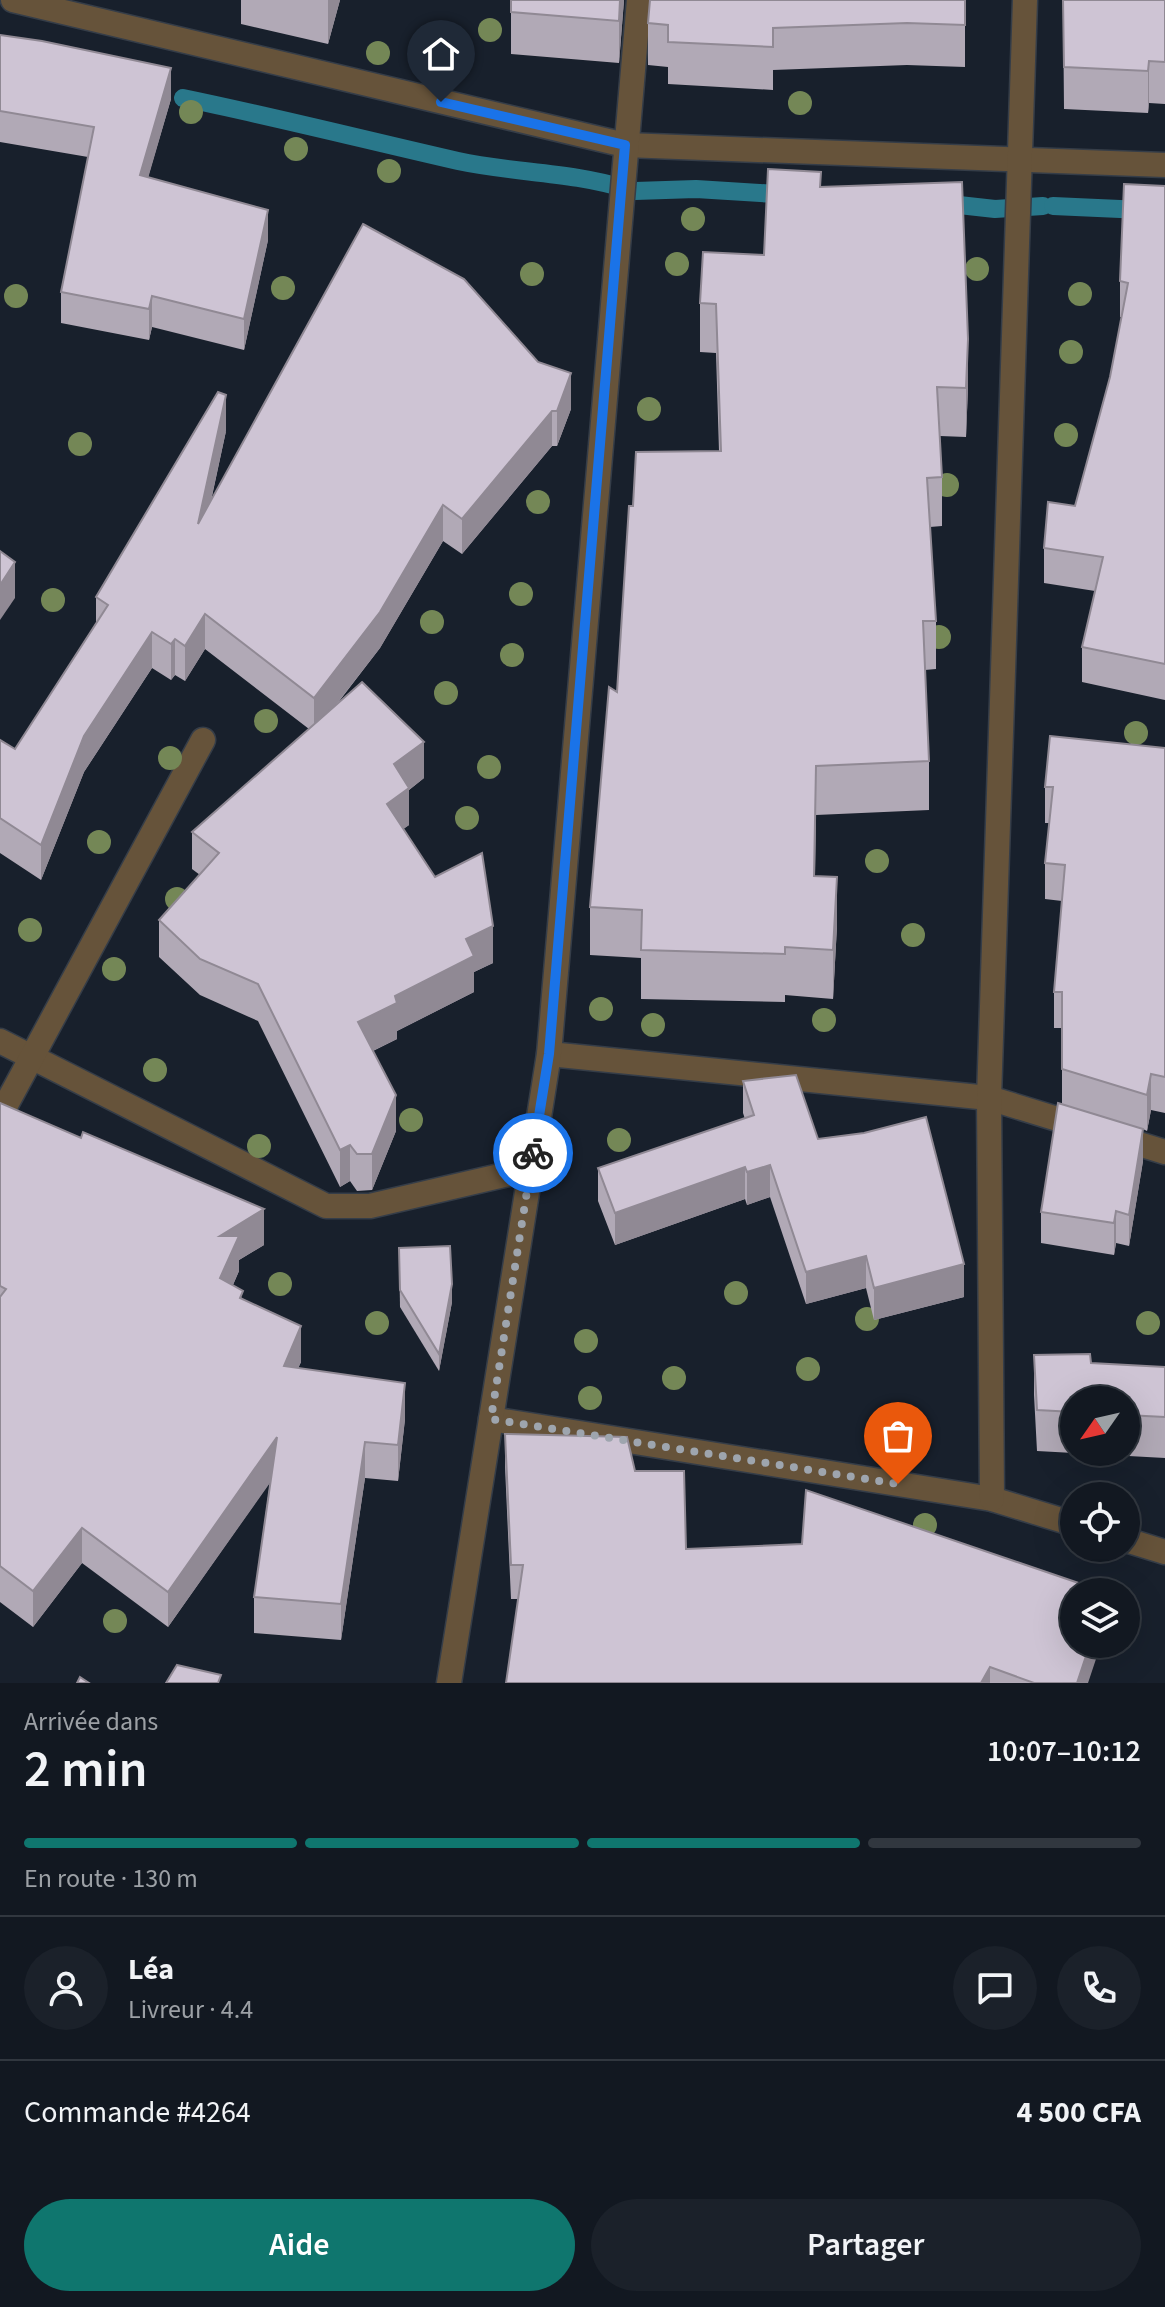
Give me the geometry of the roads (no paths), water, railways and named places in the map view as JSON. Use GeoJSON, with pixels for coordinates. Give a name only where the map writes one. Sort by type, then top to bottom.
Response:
{"type":"FeatureCollection","features":[{"type":"Feature","properties":{"kind":"street"},"geometry":{"type":"LineString","coordinates":[[13,0],[625,145],[1165,165]]}},
{"type":"Feature","properties":{"kind":"street"},"geometry":{"type":"LineString","coordinates":[[449,1683],[549,1054],[639,0]]}},
{"type":"Feature","properties":{"kind":"street"},"geometry":{"type":"LineString","coordinates":[[992,1499],[989,1098],[1025,0]]}},
{"type":"Feature","properties":{"kind":"street"},"geometry":{"type":"LineString","coordinates":[[0,1116],[34,1059],[203,740]]}},
{"type":"Feature","properties":{"kind":"street"},"geometry":{"type":"LineString","coordinates":[[0,1041],[326,1206],[370,1206],[530,1169]]}},
{"type":"Feature","properties":{"kind":"street"},"geometry":{"type":"LineString","coordinates":[[549,1054],[989,1098],[1165,1152]]}},
{"type":"Feature","properties":{"kind":"street"},"geometry":{"type":"LineString","coordinates":[[491,1419],[992,1499],[1060,1520]]}},
{"type":"Feature","properties":{"kind":"street"},"geometry":{"type":"LineString","coordinates":[[1140,1544],[1165,1552]]}},
{"type":"Feature","properties":{"kind":"waterway"},"geometry":{"type":"LineString","coordinates":[[183,98],[458,161],[585,179],[626,189]]}},
{"type":"Feature","properties":{"kind":"waterway"},"geometry":{"type":"LineString","coordinates":[[635,191],[696,189],[792,195]]}},
{"type":"Feature","properties":{"kind":"waterway"},"geometry":{"type":"LineString","coordinates":[[941,203],[995,209],[1043,206]]}},
{"type":"Feature","properties":{"kind":"waterway"},"geometry":{"type":"LineString","coordinates":[[1053,206],[1165,211]]}}]}
